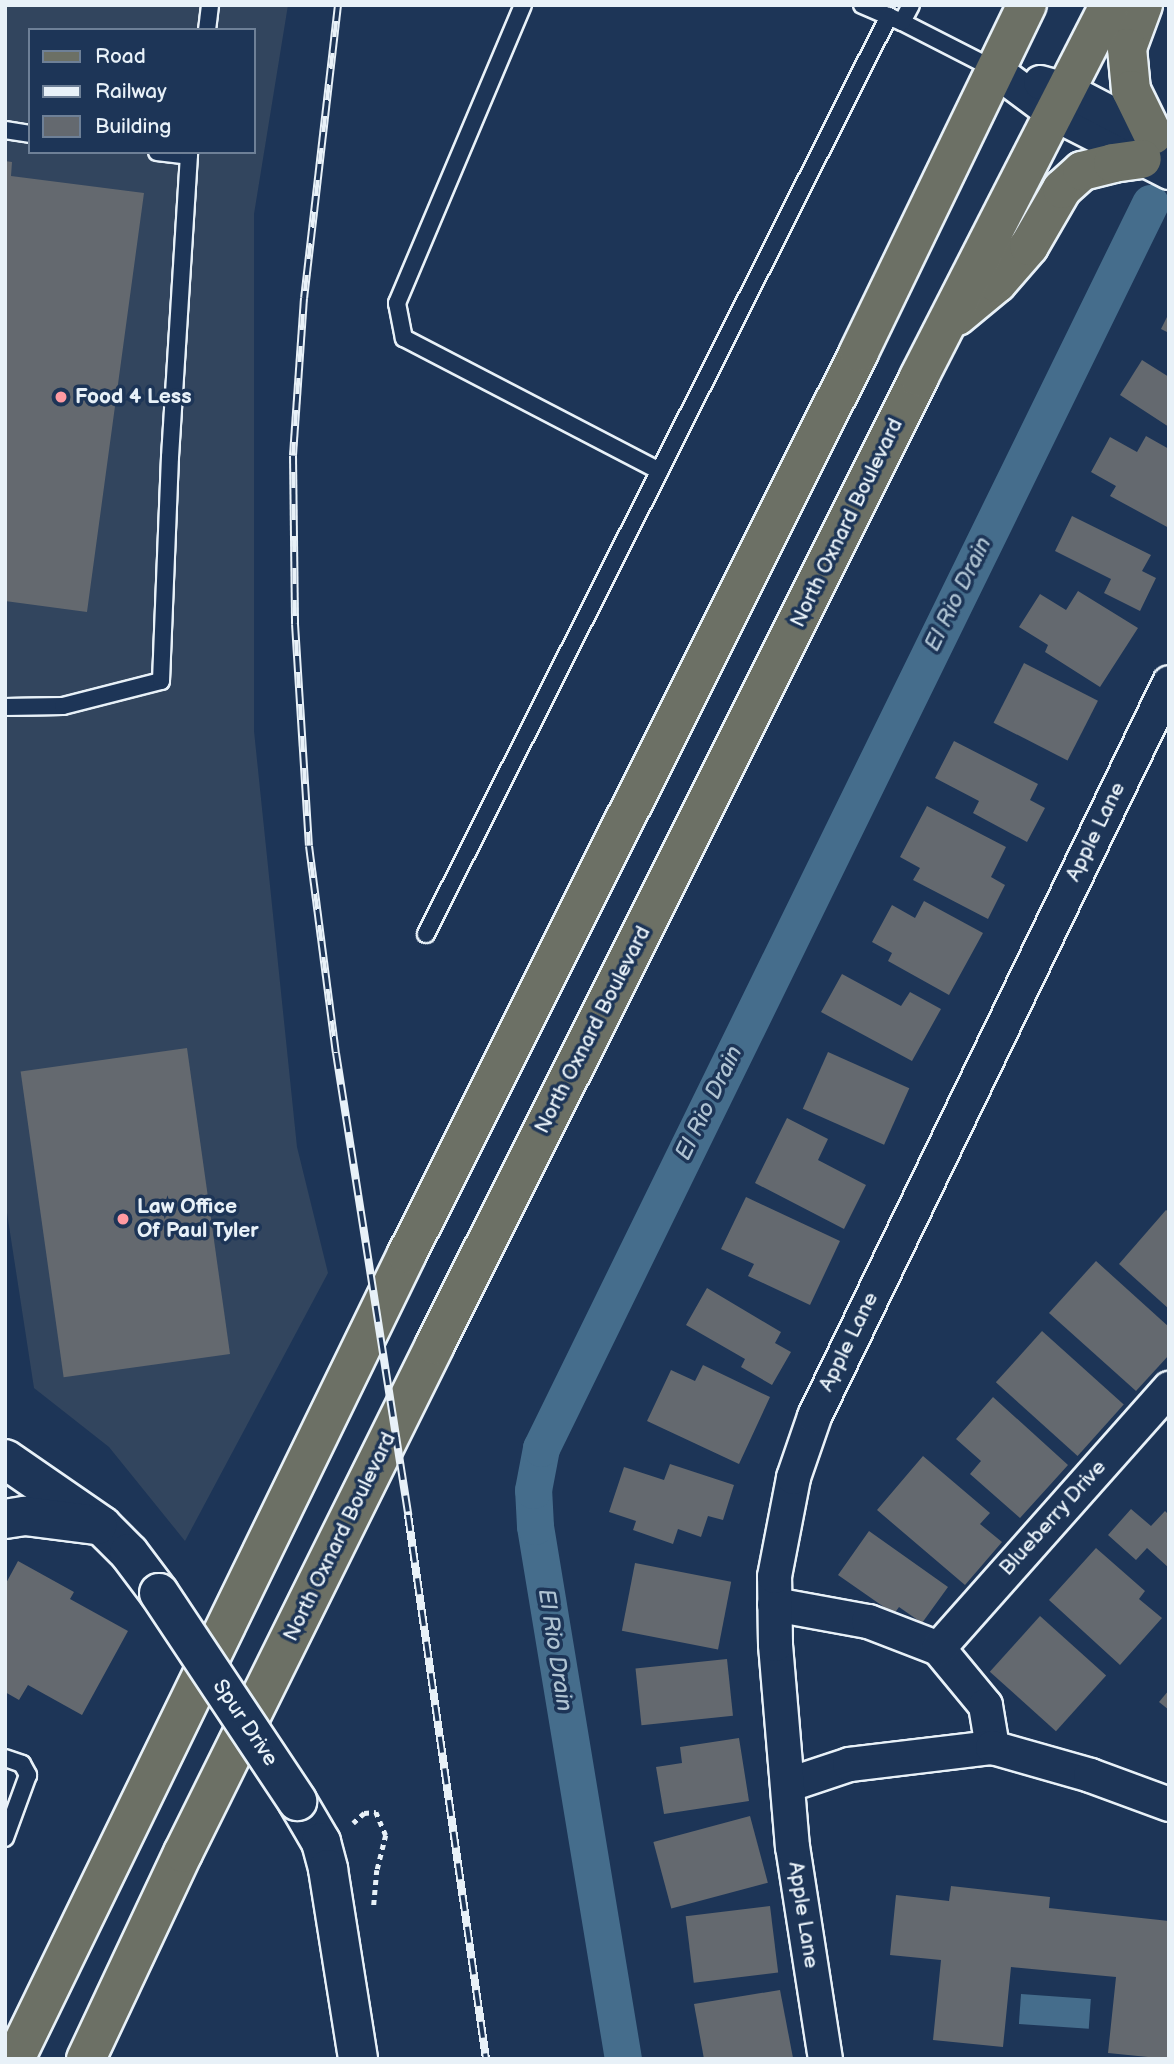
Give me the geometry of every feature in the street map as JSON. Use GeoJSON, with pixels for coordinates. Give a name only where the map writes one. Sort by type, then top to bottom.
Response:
{"type":"FeatureCollection","features":[{"type":"Feature","properties":{"kind":"main road"},"geometry":{"type":"LineString","coordinates":[[15,2059],[407,1254],[859,352],[1027,5]]}},
{"type":"Feature","properties":{"kind":"main road","name":"North Oxnard Boulevard"},"geometry":{"type":"LineString","coordinates":[[86,2059],[183,1853],[945,326],[1109,5]]}},
{"type":"Feature","properties":{"kind":"main road"},"geometry":{"type":"LineString","coordinates":[[945,326],[997,283],[1029,246],[1062,189],[1082,171],[1158,152],[1131,90],[1127,48],[1143,5]]}},
{"type":"Feature","properties":{"kind":"street"},"geometry":{"type":"LineString","coordinates":[[994,69],[1158,152]]}},
{"type":"Feature","properties":{"kind":"street","name":"Apple Lane"},"geometry":{"type":"LineString","coordinates":[[825,2059],[792,1847],[774,1605],[778,1549],[788,1501],[814,1416],[1169,682]]}},
{"type":"Feature","properties":{"kind":"street","name":"Blueberry Drive"},"geometry":{"type":"LineString","coordinates":[[938,1648],[1169,1388]]}},
{"type":"Feature","properties":{"kind":"street","name":"Spur Drive"},"geometry":{"type":"LineString","coordinates":[[5,1459],[102,1526],[129,1553],[159,1593],[297,1801],[321,1842],[328,1868],[358,2059]]}},
{"type":"Feature","properties":{"kind":"street"},"geometry":{"type":"LineString","coordinates":[[5,1519],[25,1516],[102,1526]]}},
{"type":"Feature","properties":{"kind":"street"},"geometry":{"type":"LineString","coordinates":[[774,1605],[867,1621],[938,1648],[964,1675],[985,1705],[992,1747]]}},
{"type":"Feature","properties":{"kind":"street"},"geometry":{"type":"LineString","coordinates":[[789,1784],[849,1764],[992,1747],[1090,1774],[1169,1804]]}},
{"type":"Feature","properties":{"kind":"lane"},"geometry":{"type":"LineString","coordinates":[[206,28],[210,5]]}},
{"type":"Feature","properties":{"kind":"lane"},"geometry":{"type":"LineString","coordinates":[[523,5],[397,303],[404,338],[660,471]]}},
{"type":"Feature","properties":{"kind":"lane"},"geometry":{"type":"LineString","coordinates":[[862,5],[896,19],[994,69]]}},
{"type":"Feature","properties":{"kind":"lane"},"geometry":{"type":"LineString","coordinates":[[426,934],[660,471],[896,19],[911,5]]}},
{"type":"Feature","properties":{"kind":"lane"},"geometry":{"type":"LineString","coordinates":[[5,130],[28,134]]}},
{"type":"Feature","properties":{"kind":"lane"},"geometry":{"type":"LineString","coordinates":[[5,707],[63,706],[161,681],[170,457],[189,154]]}},
{"type":"Feature","properties":{"kind":"lane"},"geometry":{"type":"LineString","coordinates":[[5,1758],[22,1764],[28,1775],[5,1838]]}},
{"type":"Feature","properties":{"kind":"path"},"geometry":{"type":"LineString","coordinates":[[348,1829],[364,1813],[376,1812],[386,1835],[377,1870],[373,1911]]}},
{"type":"Feature","properties":{"kind":"shaded area"},"geometry":{"type":"Polygon","coordinates":[[[5,5],[288,5],[254,214],[254,731],[297,1147],[328,1273],[185,1541],[109,1447],[34,1388],[5,1200],[5,5]]]}},
{"type":"Feature","properties":{"kind":"shaded area"},"geometry":{"type":"Polygon","coordinates":[[[1021,1994],[1091,1999],[1089,2029],[1019,2024],[1021,1994]]]}},
{"type":"Feature","properties":{"kind":"building","name":"Food 4 Less"},"geometry":{"type":"Polygon","coordinates":[[[5,161],[12,162],[11,176],[144,193],[87,612],[5,601],[5,161]]]}},
{"type":"Feature","properties":{"kind":"building"},"geometry":{"type":"Polygon","coordinates":[[[1169,313],[1169,333],[1161,329],[1169,313]]]}},
{"type":"Feature","properties":{"kind":"building"},"geometry":{"type":"Polygon","coordinates":[[[1142,360],[1169,377],[1169,427],[1120,395],[1142,360]]]}},
{"type":"Feature","properties":{"kind":"building"},"geometry":{"type":"Polygon","coordinates":[[[1146,436],[1169,449],[1169,528],[1110,496],[1116,486],[1091,472],[1110,437],[1137,452],[1146,436]]]}},
{"type":"Feature","properties":{"kind":"building"},"geometry":{"type":"Polygon","coordinates":[[[1072,516],[1151,555],[1142,571],[1156,578],[1140,611],[1104,593],[1111,579],[1055,551],[1072,516]]]}},
{"type":"Feature","properties":{"kind":"building"},"geometry":{"type":"Polygon","coordinates":[[[1078,591],[1138,628],[1100,687],[1045,652],[1048,645],[1019,627],[1040,594],[1066,610],[1078,591]]]}},
{"type":"Feature","properties":{"kind":"building"},"geometry":{"type":"Polygon","coordinates":[[[1024,663],[1098,701],[1068,760],[994,723],[1024,663]]]}},
{"type":"Feature","properties":{"kind":"building"},"geometry":{"type":"Polygon","coordinates":[[[954,741],[1038,784],[1030,800],[1045,808],[1027,842],[973,813],[979,801],[935,778],[954,741]]]}},
{"type":"Feature","properties":{"kind":"building"},"geometry":{"type":"Polygon","coordinates":[[[927,806],[1006,847],[991,877],[1005,885],[988,919],[913,880],[920,868],[900,857],[927,806]]]}},
{"type":"Feature","properties":{"kind":"building"},"geometry":{"type":"Polygon","coordinates":[[[924,901],[983,933],[949,995],[888,961],[892,953],[872,942],[892,905],[915,918],[924,901]]]}},
{"type":"Feature","properties":{"kind":"building"},"geometry":{"type":"Polygon","coordinates":[[[842,974],[901,1006],[910,992],[941,1009],[912,1061],[821,1012],[842,974]]]}},
{"type":"Feature","properties":{"kind":"building"},"geometry":{"type":"Polygon","coordinates":[[[187,1048],[230,1354],[64,1377],[21,1071],[187,1048]]]}},
{"type":"Feature","properties":{"kind":"building"},"geometry":{"type":"Polygon","coordinates":[[[828,1052],[909,1088],[884,1145],[803,1109],[828,1052]]]}},
{"type":"Feature","properties":{"kind":"building"},"geometry":{"type":"Polygon","coordinates":[[[787,1118],[828,1139],[818,1160],[866,1185],[844,1229],[755,1183],[787,1118]]]}},
{"type":"Feature","properties":{"kind":"building"},"geometry":{"type":"Polygon","coordinates":[[[746,1197],[840,1241],[810,1305],[748,1276],[754,1264],[721,1249],[746,1197]]]}},
{"type":"Feature","properties":{"kind":"building"},"geometry":{"type":"Polygon","coordinates":[[[1166,1210],[1169,1212],[1169,1309],[1119,1264],[1166,1210]]]}},
{"type":"Feature","properties":{"kind":"building"},"geometry":{"type":"Polygon","coordinates":[[[1096,1261],[1169,1327],[1169,1355],[1136,1391],[1049,1313],[1096,1261]]]}},
{"type":"Feature","properties":{"kind":"building"},"geometry":{"type":"Polygon","coordinates":[[[707,1288],[781,1332],[775,1343],[791,1352],[772,1385],[741,1367],[745,1359],[686,1325],[707,1288]]]}},
{"type":"Feature","properties":{"kind":"building"},"geometry":{"type":"Polygon","coordinates":[[[1042,1331],[1124,1405],[1078,1456],[996,1382],[1042,1331]]]}},
{"type":"Feature","properties":{"kind":"building"},"geometry":{"type":"Polygon","coordinates":[[[703,1365],[770,1397],[739,1464],[647,1421],[671,1370],[695,1381],[703,1365]]]}},
{"type":"Feature","properties":{"kind":"building"},"geometry":{"type":"Polygon","coordinates":[[[993,1397],[1068,1465],[1020,1518],[970,1474],[981,1461],[956,1439],[993,1397]]]}},
{"type":"Feature","properties":{"kind":"building"},"geometry":{"type":"Polygon","coordinates":[[[923,1456],[990,1513],[980,1524],[1002,1542],[965,1585],[877,1510],[923,1456]]]}},
{"type":"Feature","properties":{"kind":"building"},"geometry":{"type":"Polygon","coordinates":[[[670,1464],[734,1485],[723,1520],[708,1516],[701,1537],[678,1529],[673,1544],[633,1530],[636,1521],[609,1512],[624,1467],[664,1480],[670,1464]]]}},
{"type":"Feature","properties":{"kind":"building"},"geometry":{"type":"Polygon","coordinates":[[[1131,1509],[1151,1526],[1165,1511],[1169,1515],[1169,1568],[1147,1548],[1136,1560],[1108,1535],[1131,1509]]]}},
{"type":"Feature","properties":{"kind":"building"},"geometry":{"type":"Polygon","coordinates":[[[869,1531],[948,1587],[922,1623],[899,1607],[894,1614],[838,1575],[869,1531]]]}},
{"type":"Feature","properties":{"kind":"building"},"geometry":{"type":"Polygon","coordinates":[[[1096,1548],[1145,1591],[1139,1599],[1162,1618],[1120,1665],[1049,1600],[1096,1548]]]}},
{"type":"Feature","properties":{"kind":"building"},"geometry":{"type":"Polygon","coordinates":[[[18,1561],[74,1592],[70,1599],[128,1631],[82,1715],[28,1685],[19,1700],[5,1692],[5,1585],[18,1561]]]}},
{"type":"Feature","properties":{"kind":"building"},"geometry":{"type":"Polygon","coordinates":[[[635,1563],[731,1582],[718,1649],[622,1631],[635,1563]]]}},
{"type":"Feature","properties":{"kind":"building"},"geometry":{"type":"Polygon","coordinates":[[[1040,1616],[1106,1676],[1056,1731],[990,1672],[1040,1616]]]}},
{"type":"Feature","properties":{"kind":"building"},"geometry":{"type":"Polygon","coordinates":[[[727,1659],[733,1716],[641,1725],[636,1669],[727,1659]]]}},
{"type":"Feature","properties":{"kind":"building"},"geometry":{"type":"Polygon","coordinates":[[[1169,1690],[1169,1710],[1159,1702],[1169,1690]]]}},
{"type":"Feature","properties":{"kind":"building"},"geometry":{"type":"Polygon","coordinates":[[[739,1738],[749,1801],[664,1814],[656,1767],[682,1763],[680,1747],[739,1738]]]}},
{"type":"Feature","properties":{"kind":"building"},"geometry":{"type":"Polygon","coordinates":[[[750,1816],[768,1883],[671,1909],[653,1842],[750,1816]]]}},
{"type":"Feature","properties":{"kind":"building"},"geometry":{"type":"Polygon","coordinates":[[[951,1886],[1050,1897],[1049,1908],[1169,1921],[1168,2059],[1108,2053],[1116,1977],[1011,1967],[1003,2047],[933,2040],[941,1960],[890,1955],[896,1895],[949,1901],[951,1886]]]}},
{"type":"Feature","properties":{"kind":"building"},"geometry":{"type":"Polygon","coordinates":[[[770,1906],[778,1973],[694,1983],[686,1916],[770,1906]]]}},
{"type":"Feature","properties":{"kind":"building"},"geometry":{"type":"Polygon","coordinates":[[[780,1990],[793,2058],[704,2059],[694,2004],[780,1990]]]}},
{"type":"Feature","properties":{"kind":"waterway","name":"El Rio Drain"},"geometry":{"type":"LineString","coordinates":[[623,2059],[535,1526],[533,1490],[541,1448],[1150,203]]}},
{"type":"Feature","properties":{"kind":"railway"},"geometry":{"type":"LineString","coordinates":[[338,5],[304,298],[293,456],[295,624],[309,846],[336,1053],[408,1515],[486,2059]]}},
{"type":"Feature","properties":{"kind":"place","name":"Food 4 Less"},"geometry":{"type":"Point","coordinates":[61,397]}},
{"type":"Feature","properties":{"kind":"place","name":"Law Office Of Paul Tyler"},"geometry":{"type":"Point","coordinates":[123,1219]}}]}
